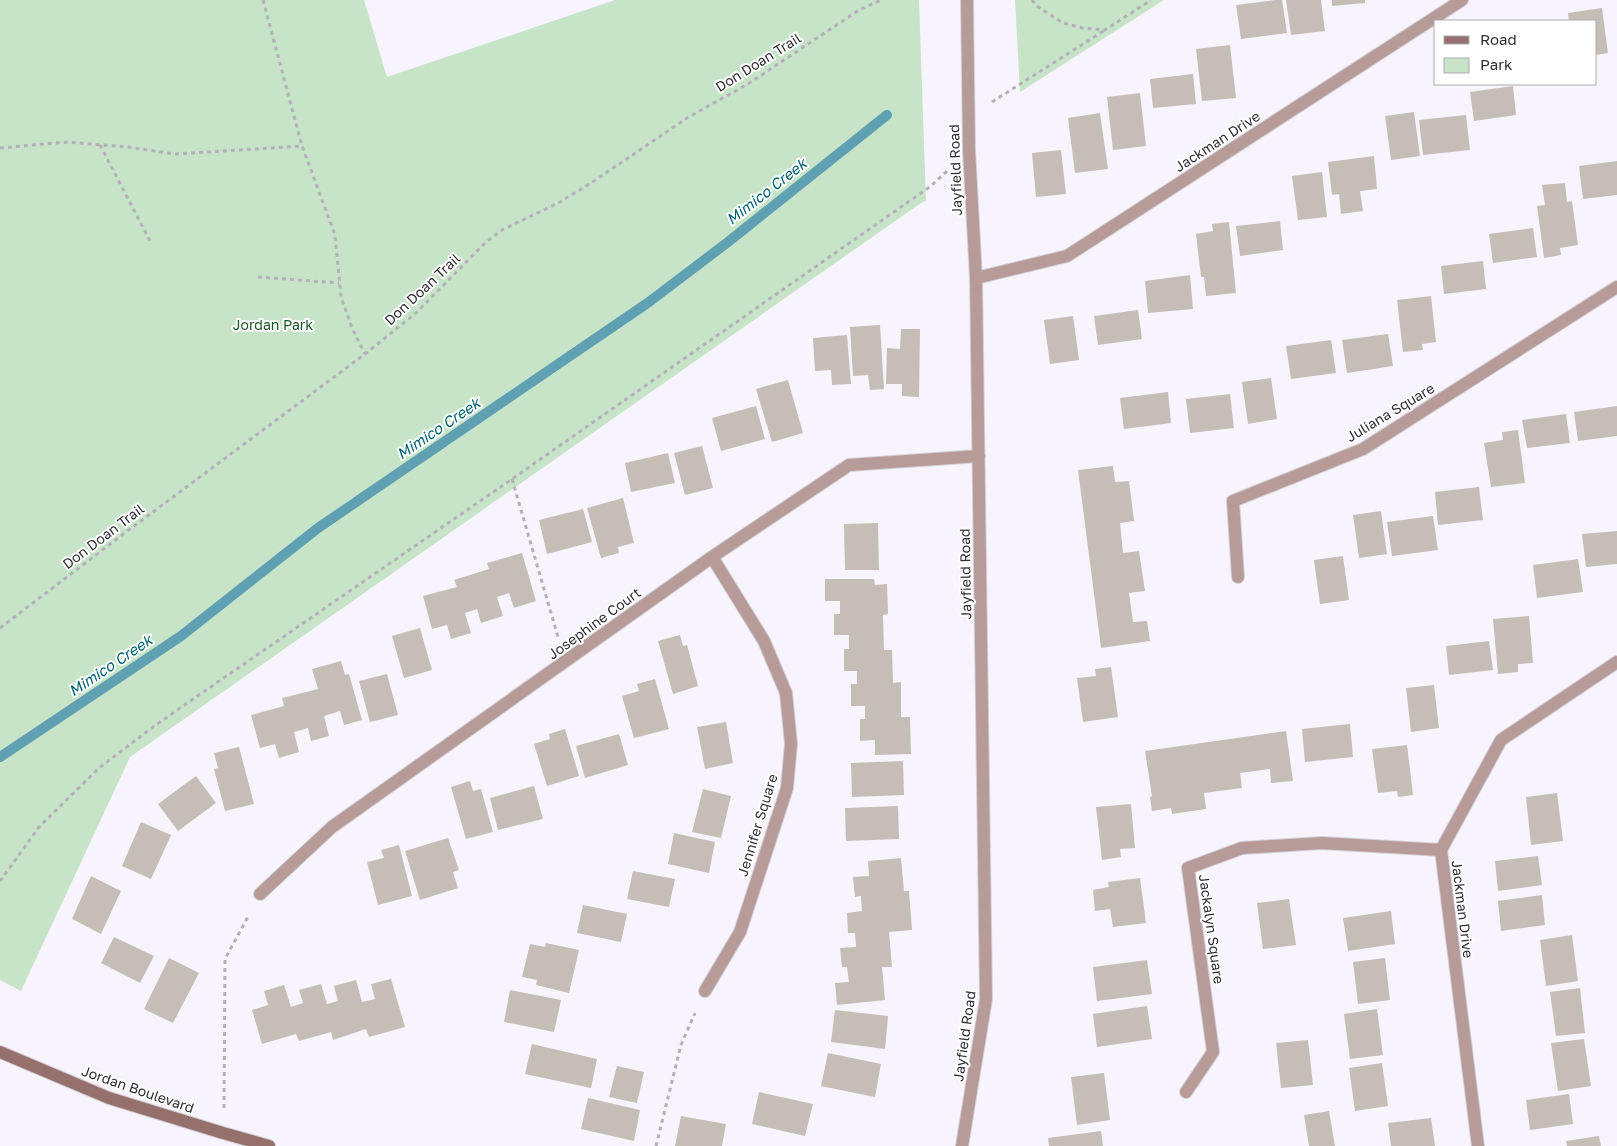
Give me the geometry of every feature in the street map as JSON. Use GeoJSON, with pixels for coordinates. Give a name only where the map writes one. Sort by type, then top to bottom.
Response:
{"type":"FeatureCollection","features":[{"type":"Feature","properties":{"kind":"street","name":"Jayfield Road"},"geometry":{"type":"LineString","coordinates":[[962,1146],[986,999],[976,278],[968,150],[966,0]]}},
{"type":"Feature","properties":{"kind":"street","name":"Jackman Drive"},"geometry":{"type":"LineString","coordinates":[[976,278],[1067,256],[1462,0]]}},
{"type":"Feature","properties":{"kind":"street","name":"Juliana Square"},"geometry":{"type":"LineString","coordinates":[[1238,577],[1233,501],[1363,449],[1617,287]]}},
{"type":"Feature","properties":{"kind":"street","name":"Josephine Court"},"geometry":{"type":"LineString","coordinates":[[260,894],[332,827],[712,556],[849,465],[979,456]]}},
{"type":"Feature","properties":{"kind":"street","name":"Jennifer Square"},"geometry":{"type":"LineString","coordinates":[[705,991],[740,932],[787,788],[791,744],[786,693],[764,641],[712,556]]}},
{"type":"Feature","properties":{"kind":"street","name":"Jackman Drive"},"geometry":{"type":"LineString","coordinates":[[1478,1146],[1441,850],[1501,740],[1617,662]]}},
{"type":"Feature","properties":{"kind":"street","name":"Jackalyn Square"},"geometry":{"type":"LineString","coordinates":[[1186,1092],[1213,1052],[1188,868],[1242,848],[1322,843],[1441,850]]}},
{"type":"Feature","properties":{"kind":"street","name":"Jordan Boulevard"},"geometry":{"type":"LineString","coordinates":[[0,1052],[109,1098],[223,1134],[269,1146]]}},
{"type":"Feature","properties":{"kind":"path"},"geometry":{"type":"LineString","coordinates":[[263,0],[302,146],[335,235],[341,297],[352,328],[365,354]]}},
{"type":"Feature","properties":{"kind":"path","name":"Don Doan Trail"},"geometry":{"type":"LineString","coordinates":[[0,628],[365,354],[416,313],[485,243],[502,230],[560,202],[594,182],[688,118],[748,84],[859,10],[881,0]]}},
{"type":"Feature","properties":{"kind":"path"},"geometry":{"type":"LineString","coordinates":[[1032,0],[1038,7],[1064,23],[1083,28],[1105,30]]}},
{"type":"Feature","properties":{"kind":"path"},"geometry":{"type":"LineString","coordinates":[[991,102],[1151,0]]}},
{"type":"Feature","properties":{"kind":"path"},"geometry":{"type":"LineString","coordinates":[[0,148],[66,142],[174,154],[302,146]]}},
{"type":"Feature","properties":{"kind":"path"},"geometry":{"type":"LineString","coordinates":[[99,145],[150,241]]}},
{"type":"Feature","properties":{"kind":"path"},"geometry":{"type":"LineString","coordinates":[[0,881],[38,827],[99,768],[157,724],[931,186],[968,150]]}},
{"type":"Feature","properties":{"kind":"path"},"geometry":{"type":"LineString","coordinates":[[258,277],[339,283]]}},
{"type":"Feature","properties":{"kind":"path"},"geometry":{"type":"LineString","coordinates":[[512,479],[565,662]]}},
{"type":"Feature","properties":{"kind":"path"},"geometry":{"type":"LineString","coordinates":[[223,1134],[225,959],[260,894]]}},
{"type":"Feature","properties":{"kind":"path"},"geometry":{"type":"LineString","coordinates":[[656,1146],[681,1045],[705,991]]}},
{"type":"Feature","properties":{"kind":"green space","name":"Jordan Park"},"geometry":{"type":"Polygon","coordinates":[[[0,0],[364,0],[387,77],[615,0],[919,0],[926,201],[130,757],[21,991],[0,980],[0,0]]]}},
{"type":"Feature","properties":{"kind":"green space"},"geometry":{"type":"Polygon","coordinates":[[[1015,0],[1164,0],[1020,92],[1015,0]]]}},
{"type":"Feature","properties":{"kind":"building"},"geometry":{"type":"Polygon","coordinates":[[[1282,0],[1287,33],[1241,39],[1236,5],[1282,0]]]}},
{"type":"Feature","properties":{"kind":"building"},"geometry":{"type":"Polygon","coordinates":[[[1286,0],[1321,0],[1325,31],[1291,35],[1286,0]]]}},
{"type":"Feature","properties":{"kind":"building"},"geometry":{"type":"Polygon","coordinates":[[[1332,0],[1365,0],[1365,3],[1332,6],[1332,0]]]}},
{"type":"Feature","properties":{"kind":"building"},"geometry":{"type":"Polygon","coordinates":[[[1602,8],[1608,53],[1597,55],[1597,20],[1569,20],[1568,13],[1602,8]]]}},
{"type":"Feature","properties":{"kind":"building"},"geometry":{"type":"Polygon","coordinates":[[[1230,45],[1236,98],[1202,101],[1196,49],[1230,45]]]}},
{"type":"Feature","properties":{"kind":"building"},"geometry":{"type":"Polygon","coordinates":[[[1193,74],[1196,104],[1153,108],[1150,79],[1193,74]]]}},
{"type":"Feature","properties":{"kind":"building"},"geometry":{"type":"Polygon","coordinates":[[[1513,86],[1516,115],[1474,121],[1470,92],[1513,86]]]}},
{"type":"Feature","properties":{"kind":"building"},"geometry":{"type":"Polygon","coordinates":[[[1140,93],[1146,146],[1113,150],[1107,97],[1140,93]]]}},
{"type":"Feature","properties":{"kind":"building"},"geometry":{"type":"Polygon","coordinates":[[[1414,112],[1420,156],[1391,160],[1385,116],[1414,112]]]}},
{"type":"Feature","properties":{"kind":"building"},"geometry":{"type":"Polygon","coordinates":[[[1100,113],[1108,169],[1075,173],[1068,118],[1100,113]]]}},
{"type":"Feature","properties":{"kind":"building"},"geometry":{"type":"Polygon","coordinates":[[[1466,115],[1470,150],[1423,155],[1419,120],[1466,115]]]}},
{"type":"Feature","properties":{"kind":"building"},"geometry":{"type":"Polygon","coordinates":[[[1061,150],[1066,194],[1036,197],[1032,153],[1061,150]]]}},
{"type":"Feature","properties":{"kind":"building"},"geometry":{"type":"Polygon","coordinates":[[[1374,156],[1377,189],[1360,191],[1363,211],[1341,214],[1339,194],[1332,195],[1328,162],[1374,156]]]}},
{"type":"Feature","properties":{"kind":"building"},"geometry":{"type":"Polygon","coordinates":[[[1617,161],[1617,195],[1583,199],[1579,166],[1617,161]]]}},
{"type":"Feature","properties":{"kind":"building"},"geometry":{"type":"Polygon","coordinates":[[[1322,172],[1327,217],[1298,220],[1292,176],[1322,172]]]}},
{"type":"Feature","properties":{"kind":"building"},"geometry":{"type":"Polygon","coordinates":[[[1565,183],[1567,202],[1572,201],[1578,245],[1560,248],[1561,255],[1544,258],[1537,206],[1545,205],[1542,185],[1565,183]]]}},
{"type":"Feature","properties":{"kind":"building"},"geometry":{"type":"Polygon","coordinates":[[[1280,221],[1283,250],[1240,256],[1236,226],[1280,221]]]}},
{"type":"Feature","properties":{"kind":"building"},"geometry":{"type":"Polygon","coordinates":[[[1229,222],[1236,293],[1206,296],[1204,277],[1201,277],[1196,234],[1213,231],[1212,224],[1229,222]]]}},
{"type":"Feature","properties":{"kind":"building"},"geometry":{"type":"Polygon","coordinates":[[[1533,228],[1537,257],[1493,263],[1489,234],[1533,228]]]}},
{"type":"Feature","properties":{"kind":"building"},"geometry":{"type":"Polygon","coordinates":[[[1483,261],[1486,289],[1444,294],[1441,266],[1483,261]]]}},
{"type":"Feature","properties":{"kind":"building"},"geometry":{"type":"Polygon","coordinates":[[[1190,275],[1193,309],[1148,313],[1145,281],[1190,275]]]}},
{"type":"Feature","properties":{"kind":"building"},"geometry":{"type":"Polygon","coordinates":[[[1431,296],[1436,342],[1422,344],[1423,350],[1403,352],[1397,300],[1431,296]]]}},
{"type":"Feature","properties":{"kind":"building"},"geometry":{"type":"Polygon","coordinates":[[[1138,310],[1142,339],[1098,345],[1094,316],[1138,310]]]}},
{"type":"Feature","properties":{"kind":"building"},"geometry":{"type":"Polygon","coordinates":[[[1073,316],[1079,360],[1050,364],[1044,320],[1073,316]]]}},
{"type":"Feature","properties":{"kind":"building"},"geometry":{"type":"Polygon","coordinates":[[[880,325],[884,389],[870,390],[868,375],[853,376],[850,327],[880,325]]]}},
{"type":"Feature","properties":{"kind":"building"},"geometry":{"type":"Polygon","coordinates":[[[901,329],[920,329],[919,397],[902,396],[902,384],[886,384],[887,348],[900,349],[901,329]]]}},
{"type":"Feature","properties":{"kind":"building"},"geometry":{"type":"Polygon","coordinates":[[[1388,334],[1393,366],[1347,373],[1342,340],[1388,334]]]}},
{"type":"Feature","properties":{"kind":"building"},"geometry":{"type":"Polygon","coordinates":[[[847,335],[851,384],[832,385],[831,370],[815,371],[813,338],[847,335]]]}},
{"type":"Feature","properties":{"kind":"building"},"geometry":{"type":"Polygon","coordinates":[[[1331,340],[1336,373],[1291,379],[1286,346],[1331,340]]]}},
{"type":"Feature","properties":{"kind":"building"},"geometry":{"type":"Polygon","coordinates":[[[1271,378],[1277,419],[1248,424],[1242,382],[1271,378]]]}},
{"type":"Feature","properties":{"kind":"building"},"geometry":{"type":"Polygon","coordinates":[[[788,380],[803,433],[772,442],[756,389],[788,380]]]}},
{"type":"Feature","properties":{"kind":"building"},"geometry":{"type":"Polygon","coordinates":[[[1168,392],[1171,423],[1124,429],[1120,398],[1168,392]]]}},
{"type":"Feature","properties":{"kind":"building"},"geometry":{"type":"Polygon","coordinates":[[[1230,394],[1234,428],[1190,433],[1186,399],[1230,394]]]}},
{"type":"Feature","properties":{"kind":"building"},"geometry":{"type":"Polygon","coordinates":[[[756,406],[765,439],[721,451],[712,418],[756,406]]]}},
{"type":"Feature","properties":{"kind":"building"},"geometry":{"type":"Polygon","coordinates":[[[1617,406],[1617,436],[1578,441],[1574,412],[1617,406]]]}},
{"type":"Feature","properties":{"kind":"building"},"geometry":{"type":"Polygon","coordinates":[[[1566,414],[1570,443],[1527,448],[1522,420],[1566,414]]]}},
{"type":"Feature","properties":{"kind":"building"},"geometry":{"type":"Polygon","coordinates":[[[1518,430],[1525,483],[1491,487],[1484,443],[1503,440],[1502,432],[1518,430]]]}},
{"type":"Feature","properties":{"kind":"building"},"geometry":{"type":"Polygon","coordinates":[[[702,446],[713,488],[685,495],[674,453],[702,446]]]}},
{"type":"Feature","properties":{"kind":"building"},"geometry":{"type":"Polygon","coordinates":[[[668,453],[675,483],[631,492],[625,463],[668,453]]]}},
{"type":"Feature","properties":{"kind":"building"},"geometry":{"type":"Polygon","coordinates":[[[1113,466],[1115,482],[1129,481],[1134,521],[1120,523],[1123,553],[1139,551],[1145,591],[1129,593],[1133,622],[1147,621],[1150,641],[1101,648],[1078,470],[1113,466]]]}},
{"type":"Feature","properties":{"kind":"building"},"geometry":{"type":"Polygon","coordinates":[[[1479,487],[1483,520],[1438,525],[1435,492],[1479,487]]]}},
{"type":"Feature","properties":{"kind":"building"},"geometry":{"type":"Polygon","coordinates":[[[623,498],[634,543],[618,547],[619,553],[601,558],[587,508],[623,498]]]}},
{"type":"Feature","properties":{"kind":"building"},"geometry":{"type":"Polygon","coordinates":[[[583,509],[592,542],[547,554],[539,520],[583,509]]]}},
{"type":"Feature","properties":{"kind":"building"},"geometry":{"type":"Polygon","coordinates":[[[1381,511],[1387,554],[1359,558],[1353,515],[1381,511]]]}},
{"type":"Feature","properties":{"kind":"building"},"geometry":{"type":"Polygon","coordinates":[[[1433,516],[1438,550],[1392,556],[1387,522],[1433,516]]]}},
{"type":"Feature","properties":{"kind":"building"},"geometry":{"type":"Polygon","coordinates":[[[878,523],[879,570],[845,570],[844,524],[878,523]]]}},
{"type":"Feature","properties":{"kind":"building"},"geometry":{"type":"Polygon","coordinates":[[[1617,531],[1617,564],[1586,567],[1582,534],[1617,531]]]}},
{"type":"Feature","properties":{"kind":"building"},"geometry":{"type":"Polygon","coordinates":[[[522,553],[536,601],[514,608],[509,593],[497,597],[503,616],[481,623],[477,609],[465,613],[471,633],[451,639],[447,625],[432,629],[423,596],[457,587],[454,580],[489,569],[487,563],[522,553]]]}},
{"type":"Feature","properties":{"kind":"building"},"geometry":{"type":"Polygon","coordinates":[[[1343,556],[1349,600],[1320,604],[1314,560],[1343,556]]]}},
{"type":"Feature","properties":{"kind":"building"},"geometry":{"type":"Polygon","coordinates":[[[1578,559],[1583,592],[1537,598],[1533,565],[1578,559]]]}},
{"type":"Feature","properties":{"kind":"building"},"geometry":{"type":"Polygon","coordinates":[[[825,579],[874,579],[875,585],[887,584],[888,614],[883,615],[884,650],[892,650],[893,683],[901,682],[901,717],[910,717],[911,754],[875,755],[875,740],[860,741],[860,719],[865,719],[865,706],[851,706],[851,684],[857,684],[857,671],[844,671],[844,649],[849,649],[849,635],[834,635],[834,614],[840,614],[840,601],[825,601],[825,579]]]}},
{"type":"Feature","properties":{"kind":"building"},"geometry":{"type":"Polygon","coordinates":[[[1529,616],[1533,663],[1518,664],[1518,672],[1498,674],[1493,619],[1529,616]]]}},
{"type":"Feature","properties":{"kind":"building"},"geometry":{"type":"Polygon","coordinates":[[[420,628],[432,670],[404,678],[392,636],[420,628]]]}},
{"type":"Feature","properties":{"kind":"building"},"geometry":{"type":"Polygon","coordinates":[[[680,635],[683,646],[687,645],[698,686],[673,694],[658,641],[680,635]]]}},
{"type":"Feature","properties":{"kind":"building"},"geometry":{"type":"Polygon","coordinates":[[[1489,641],[1493,670],[1449,675],[1446,646],[1489,641]]]}},
{"type":"Feature","properties":{"kind":"building"},"geometry":{"type":"Polygon","coordinates":[[[341,661],[345,675],[349,674],[362,720],[344,725],[340,711],[324,716],[329,736],[311,741],[308,728],[294,732],[299,752],[279,758],[275,744],[260,748],[251,715],[284,706],[282,698],[318,689],[312,669],[341,661]]]}},
{"type":"Feature","properties":{"kind":"building"},"geometry":{"type":"Polygon","coordinates":[[[1111,667],[1118,717],[1083,722],[1077,678],[1096,676],[1095,669],[1111,667]]]}},
{"type":"Feature","properties":{"kind":"building"},"geometry":{"type":"Polygon","coordinates":[[[387,674],[398,715],[370,722],[359,681],[387,674]]]}},
{"type":"Feature","properties":{"kind":"building"},"geometry":{"type":"Polygon","coordinates":[[[655,679],[669,729],[634,738],[622,696],[639,691],[637,684],[655,679]]]}},
{"type":"Feature","properties":{"kind":"building"},"geometry":{"type":"Polygon","coordinates":[[[1434,685],[1439,728],[1411,732],[1406,688],[1434,685]]]}},
{"type":"Feature","properties":{"kind":"building"},"geometry":{"type":"Polygon","coordinates":[[[726,722],[733,763],[705,769],[697,727],[726,722]]]}},
{"type":"Feature","properties":{"kind":"building"},"geometry":{"type":"Polygon","coordinates":[[[1350,724],[1353,757],[1305,762],[1302,729],[1350,724]]]}},
{"type":"Feature","properties":{"kind":"building"},"geometry":{"type":"Polygon","coordinates":[[[565,729],[579,776],[547,786],[534,744],[550,739],[549,734],[565,729]]]}},
{"type":"Feature","properties":{"kind":"building"},"geometry":{"type":"Polygon","coordinates":[[[1286,731],[1293,781],[1271,783],[1270,769],[1240,773],[1242,788],[1204,793],[1206,809],[1172,814],[1171,808],[1152,811],[1150,797],[1152,796],[1145,751],[1286,731]]]}},
{"type":"Feature","properties":{"kind":"building"},"geometry":{"type":"Polygon","coordinates":[[[619,734],[628,765],[585,778],[576,746],[619,734]]]}},
{"type":"Feature","properties":{"kind":"building"},"geometry":{"type":"Polygon","coordinates":[[[1407,745],[1413,795],[1398,797],[1397,791],[1378,793],[1372,749],[1407,745]]]}},
{"type":"Feature","properties":{"kind":"building"},"geometry":{"type":"Polygon","coordinates":[[[239,747],[254,804],[225,811],[214,769],[218,768],[214,753],[239,747]]]}},
{"type":"Feature","properties":{"kind":"building"},"geometry":{"type":"Polygon","coordinates":[[[903,761],[904,795],[852,797],[851,763],[903,761]]]}},
{"type":"Feature","properties":{"kind":"building"},"geometry":{"type":"Polygon","coordinates":[[[196,776],[216,803],[178,831],[158,804],[196,776]]]}},
{"type":"Feature","properties":{"kind":"building"},"geometry":{"type":"Polygon","coordinates":[[[470,781],[473,791],[481,789],[493,832],[466,839],[451,787],[470,781]]]}},
{"type":"Feature","properties":{"kind":"building"},"geometry":{"type":"Polygon","coordinates":[[[534,786],[543,819],[498,830],[490,798],[534,786]]]}},
{"type":"Feature","properties":{"kind":"building"},"geometry":{"type":"Polygon","coordinates":[[[703,789],[731,796],[721,838],[692,832],[703,789]]]}},
{"type":"Feature","properties":{"kind":"building"},"geometry":{"type":"Polygon","coordinates":[[[1557,793],[1563,841],[1531,845],[1526,797],[1557,793]]]}},
{"type":"Feature","properties":{"kind":"building"},"geometry":{"type":"Polygon","coordinates":[[[1131,804],[1135,848],[1120,849],[1121,857],[1102,860],[1096,807],[1131,804]]]}},
{"type":"Feature","properties":{"kind":"building"},"geometry":{"type":"Polygon","coordinates":[[[898,806],[899,839],[846,841],[845,808],[898,806]]]}},
{"type":"Feature","properties":{"kind":"building"},"geometry":{"type":"Polygon","coordinates":[[[141,822],[171,835],[151,879],[122,866],[141,822]]]}},
{"type":"Feature","properties":{"kind":"building"},"geometry":{"type":"Polygon","coordinates":[[[674,833],[715,842],[709,873],[668,864],[674,833]]]}},
{"type":"Feature","properties":{"kind":"building"},"geometry":{"type":"Polygon","coordinates":[[[448,838],[459,870],[453,872],[458,888],[420,900],[405,851],[448,838]]]}},
{"type":"Feature","properties":{"kind":"building"},"geometry":{"type":"Polygon","coordinates":[[[399,845],[412,896],[378,905],[367,862],[384,858],[381,850],[399,845]]]}},
{"type":"Feature","properties":{"kind":"building"},"geometry":{"type":"Polygon","coordinates":[[[1538,856],[1542,885],[1498,891],[1495,861],[1538,856]]]}},
{"type":"Feature","properties":{"kind":"building"},"geometry":{"type":"Polygon","coordinates":[[[901,858],[904,891],[909,891],[912,930],[889,932],[892,967],[882,967],[885,1000],[837,1005],[835,983],[849,982],[847,967],[842,967],[840,948],[856,947],[855,933],[848,933],[847,913],[862,911],[861,896],[855,897],[853,877],[869,876],[868,861],[901,858]]]}},
{"type":"Feature","properties":{"kind":"building"},"geometry":{"type":"Polygon","coordinates":[[[633,871],[675,879],[669,907],[627,899],[633,871]]]}},
{"type":"Feature","properties":{"kind":"building"},"geometry":{"type":"Polygon","coordinates":[[[91,876],[121,891],[101,934],[72,919],[91,876]]]}},
{"type":"Feature","properties":{"kind":"building"},"geometry":{"type":"Polygon","coordinates":[[[1140,878],[1146,923],[1113,927],[1110,909],[1095,911],[1093,890],[1109,887],[1108,882],[1140,878]]]}},
{"type":"Feature","properties":{"kind":"building"},"geometry":{"type":"Polygon","coordinates":[[[1542,895],[1545,925],[1501,931],[1498,901],[1542,895]]]}},
{"type":"Feature","properties":{"kind":"building"},"geometry":{"type":"Polygon","coordinates":[[[1289,899],[1296,945],[1263,949],[1257,903],[1289,899]]]}},
{"type":"Feature","properties":{"kind":"building"},"geometry":{"type":"Polygon","coordinates":[[[583,905],[627,914],[621,942],[577,933],[583,905]]]}},
{"type":"Feature","properties":{"kind":"building"},"geometry":{"type":"Polygon","coordinates":[[[1391,911],[1395,944],[1348,951],[1343,918],[1391,911]]]}},
{"type":"Feature","properties":{"kind":"building"},"geometry":{"type":"Polygon","coordinates":[[[1572,935],[1578,981],[1546,986],[1540,940],[1572,935]]]}},
{"type":"Feature","properties":{"kind":"building"},"geometry":{"type":"Polygon","coordinates":[[[114,937],[154,956],[140,983],[101,963],[114,937]]]}},
{"type":"Feature","properties":{"kind":"building"},"geometry":{"type":"Polygon","coordinates":[[[546,943],[579,950],[569,993],[536,985],[537,980],[522,977],[530,944],[545,947],[546,943]]]}},
{"type":"Feature","properties":{"kind":"building"},"geometry":{"type":"Polygon","coordinates":[[[169,958],[199,973],[173,1023],[144,1009],[169,958]]]}},
{"type":"Feature","properties":{"kind":"building"},"geometry":{"type":"Polygon","coordinates":[[[1385,958],[1390,1000],[1358,1004],[1353,962],[1385,958]]]}},
{"type":"Feature","properties":{"kind":"building"},"geometry":{"type":"Polygon","coordinates":[[[1147,960],[1152,994],[1097,1001],[1093,967],[1147,960]]]}},
{"type":"Feature","properties":{"kind":"building"},"geometry":{"type":"Polygon","coordinates":[[[391,979],[405,1027],[369,1037],[366,1029],[333,1040],[331,1032],[299,1041],[296,1034],[262,1044],[252,1010],[268,1005],[264,991],[284,985],[291,1007],[303,1003],[299,990],[321,984],[327,1004],[338,1001],[334,986],[356,980],[362,1002],[375,999],[371,984],[391,979]]]}},
{"type":"Feature","properties":{"kind":"building"},"geometry":{"type":"Polygon","coordinates":[[[1580,988],[1585,1033],[1556,1036],[1550,992],[1580,988]]]}},
{"type":"Feature","properties":{"kind":"building"},"geometry":{"type":"Polygon","coordinates":[[[510,990],[561,1000],[554,1032],[504,1022],[510,990]]]}},
{"type":"Feature","properties":{"kind":"building"},"geometry":{"type":"Polygon","coordinates":[[[1147,1006],[1152,1039],[1097,1047],[1093,1014],[1147,1006]]]}},
{"type":"Feature","properties":{"kind":"building"},"geometry":{"type":"Polygon","coordinates":[[[1377,1009],[1383,1055],[1350,1059],[1344,1014],[1377,1009]]]}},
{"type":"Feature","properties":{"kind":"building"},"geometry":{"type":"Polygon","coordinates":[[[835,1010],[888,1016],[885,1049],[831,1042],[835,1010]]]}},
{"type":"Feature","properties":{"kind":"building"},"geometry":{"type":"Polygon","coordinates":[[[1584,1039],[1591,1086],[1558,1091],[1551,1043],[1584,1039]]]}},
{"type":"Feature","properties":{"kind":"building"},"geometry":{"type":"Polygon","coordinates":[[[1308,1040],[1313,1085],[1281,1088],[1276,1043],[1308,1040]]]}},
{"type":"Feature","properties":{"kind":"building"},"geometry":{"type":"Polygon","coordinates":[[[532,1044],[597,1059],[591,1088],[525,1074],[532,1044]]]}},
{"type":"Feature","properties":{"kind":"building"},"geometry":{"type":"Polygon","coordinates":[[[828,1053],[881,1064],[875,1097],[821,1086],[828,1053]]]}},
{"type":"Feature","properties":{"kind":"building"},"geometry":{"type":"Polygon","coordinates":[[[1382,1063],[1388,1106],[1355,1111],[1349,1068],[1382,1063]]]}},
{"type":"Feature","properties":{"kind":"building"},"geometry":{"type":"Polygon","coordinates":[[[617,1066],[644,1072],[637,1103],[609,1097],[617,1066]]]}},
{"type":"Feature","properties":{"kind":"building"},"geometry":{"type":"Polygon","coordinates":[[[1104,1073],[1110,1120],[1077,1125],[1071,1077],[1104,1073]]]}},
{"type":"Feature","properties":{"kind":"building"},"geometry":{"type":"Polygon","coordinates":[[[759,1092],[813,1104],[805,1136],[752,1124],[759,1092]]]}},
{"type":"Feature","properties":{"kind":"building"},"geometry":{"type":"Polygon","coordinates":[[[1569,1094],[1573,1124],[1530,1130],[1526,1100],[1569,1094]]]}},
{"type":"Feature","properties":{"kind":"building"},"geometry":{"type":"Polygon","coordinates":[[[588,1098],[640,1110],[634,1141],[581,1129],[588,1098]]]}},
{"type":"Feature","properties":{"kind":"building"},"geometry":{"type":"Polygon","coordinates":[[[1329,1111],[1335,1146],[1309,1146],[1304,1115],[1329,1111]]]}},
{"type":"Feature","properties":{"kind":"building"},"geometry":{"type":"Polygon","coordinates":[[[681,1116],[726,1124],[722,1146],[675,1146],[681,1116]]]}},
{"type":"Feature","properties":{"kind":"building"},"geometry":{"type":"Polygon","coordinates":[[[1431,1118],[1435,1146],[1391,1146],[1388,1123],[1431,1118]]]}},
{"type":"Feature","properties":{"kind":"building"},"geometry":{"type":"Polygon","coordinates":[[[1101,1131],[1103,1146],[1049,1146],[1048,1138],[1101,1131]]]}},
{"type":"Feature","properties":{"kind":"building"},"geometry":{"type":"Polygon","coordinates":[[[1599,1136],[1601,1146],[1567,1146],[1566,1141],[1599,1136]]]}},
{"type":"Feature","properties":{"kind":"waterway","name":"Mimico Creek"},"geometry":{"type":"LineString","coordinates":[[0,757],[181,636],[318,528],[649,302],[728,242],[887,115]]}}]}
